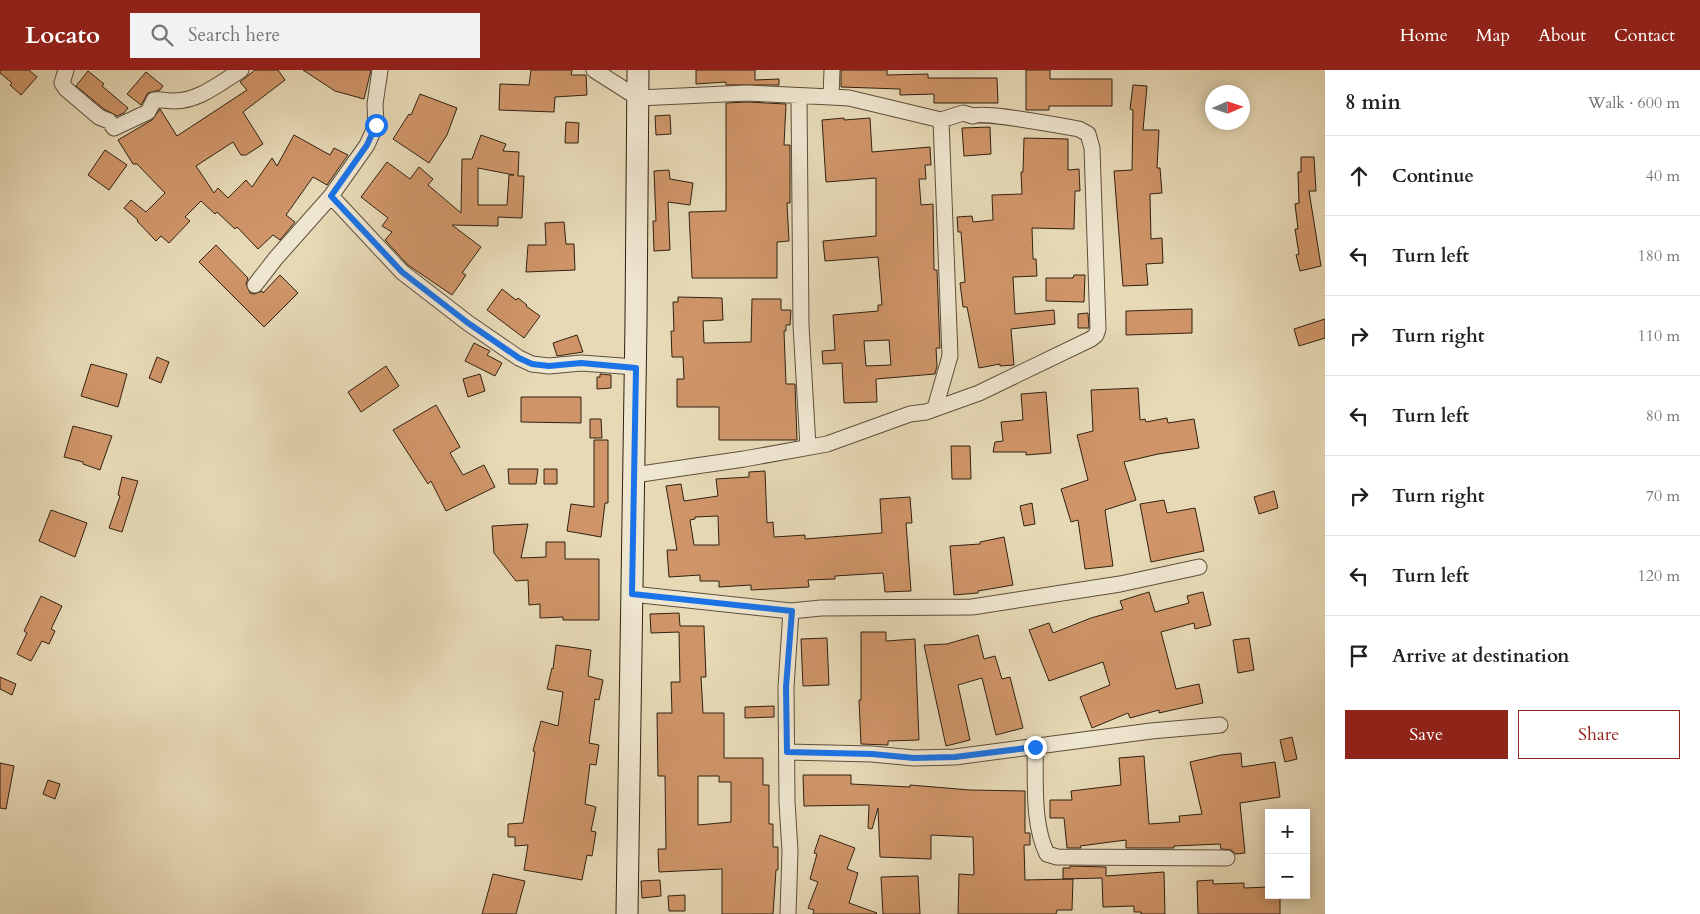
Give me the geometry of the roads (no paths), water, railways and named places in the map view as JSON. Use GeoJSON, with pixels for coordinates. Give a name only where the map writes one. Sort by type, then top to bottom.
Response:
{"type":"FeatureCollection","features":[{"type":"Feature","properties":{"kind":"main road"},"geometry":{"type":"LineString","coordinates":[[627,914],[636,368],[638,70]]}},
{"type":"Feature","properties":{"kind":"street"},"geometry":{"type":"LineString","coordinates":[[66,70],[62,82],[66,88],[99,117],[108,121],[114,128],[148,112],[154,100],[164,99],[173,101],[192,98],[204,93],[240,70]]}},
{"type":"Feature","properties":{"kind":"street"},"geometry":{"type":"LineString","coordinates":[[255,285],[276,258],[331,196],[367,145],[376,125],[375,104],[380,70]]}},
{"type":"Feature","properties":{"kind":"street"},"geometry":{"type":"LineString","coordinates":[[594,70],[638,98],[746,93],[849,98],[941,120],[963,113],[1079,129],[1088,134],[1092,148],[1094,168],[1098,329],[1096,336],[979,393],[935,408],[910,414],[827,444],[744,459],[634,475]]}},
{"type":"Feature","properties":{"kind":"street"},"geometry":{"type":"LineString","coordinates":[[831,97],[832,70]]}},
{"type":"Feature","properties":{"kind":"street"},"geometry":{"type":"LineString","coordinates":[[799,96],[801,325],[808,446]]}},
{"type":"Feature","properties":{"kind":"street"},"geometry":{"type":"LineString","coordinates":[[935,408],[950,356],[941,120]]}},
{"type":"Feature","properties":{"kind":"street"},"geometry":{"type":"LineString","coordinates":[[331,196],[402,272],[468,323],[519,358],[532,364],[549,366],[581,363],[636,368]]}},
{"type":"Feature","properties":{"kind":"street"},"geometry":{"type":"LineString","coordinates":[[632,594],[792,611],[821,608],[972,607],[1120,584],[1199,567]]}},
{"type":"Feature","properties":{"kind":"street"},"geometry":{"type":"LineString","coordinates":[[788,914],[790,851],[787,802],[786,687],[792,611]]}},
{"type":"Feature","properties":{"kind":"street"},"geometry":{"type":"LineString","coordinates":[[787,752],[872,754],[914,758],[955,757],[1151,731],[1220,725]]}},
{"type":"Feature","properties":{"kind":"street"},"geometry":{"type":"LineString","coordinates":[[1035,747],[1038,828],[1047,854],[1057,856],[1228,858]]}}]}
